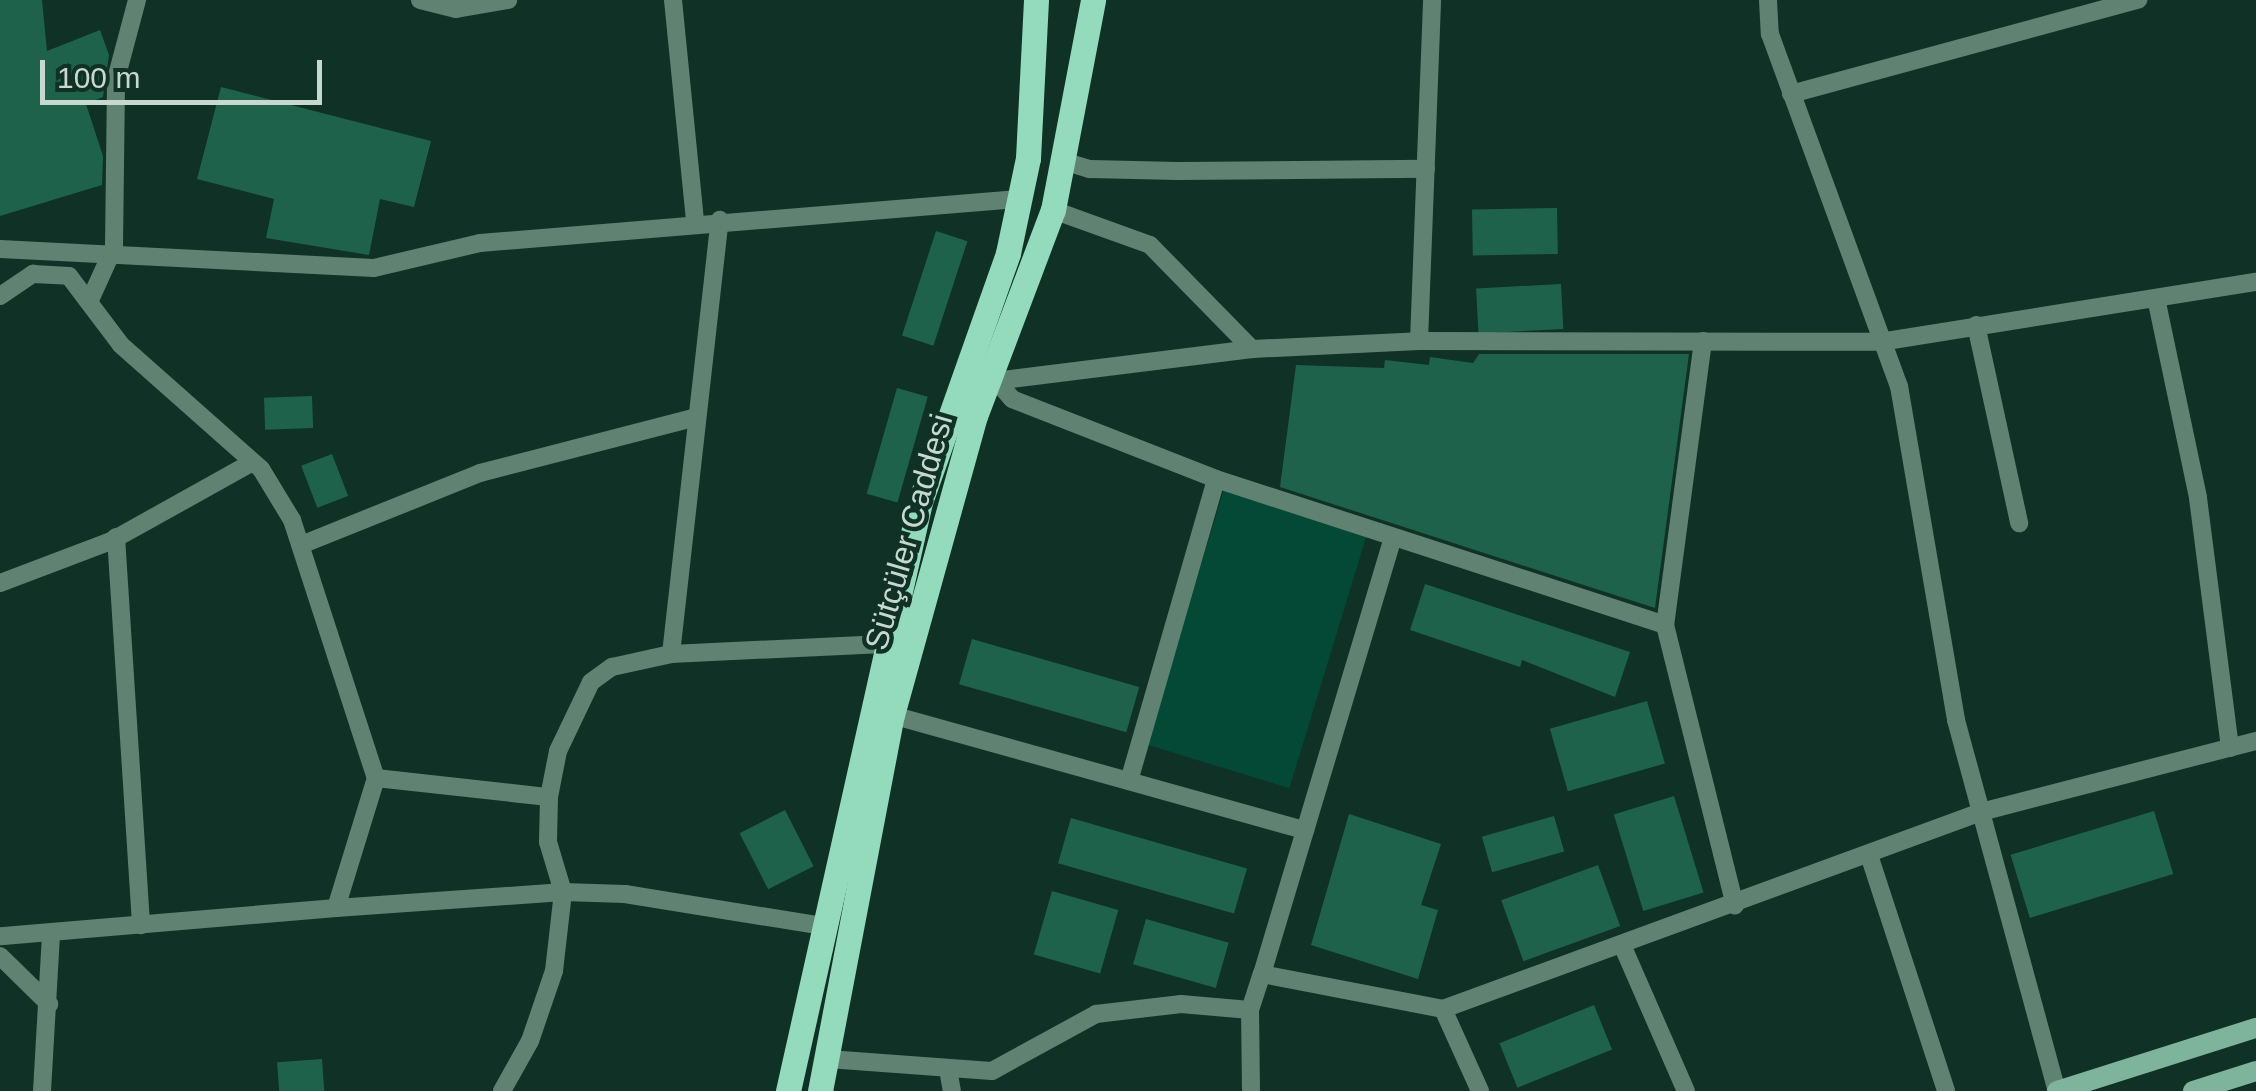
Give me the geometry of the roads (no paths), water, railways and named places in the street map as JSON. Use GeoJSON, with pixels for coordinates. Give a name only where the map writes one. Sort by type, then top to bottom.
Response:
{"type":"FeatureCollection","features":[{"type":"Feature","properties":{"kind":"main road","name":"Sütçüler Caddesi"},"geometry":{"type":"LineString","coordinates":[[788,1091],[884,644],[920,502],[1008,253],[1028,158],[1036,0]]}},
{"type":"Feature","properties":{"kind":"main road","name":"Sütçüler Caddesi"},"geometry":{"type":"LineString","coordinates":[[820,1091],[892,715],[993,383],[1053,210],[1093,0]]}},
{"type":"Feature","properties":{"kind":"main road"},"geometry":{"type":"LineString","coordinates":[[2057,1091],[2256,1028]]}},
{"type":"Feature","properties":{"kind":"main road"},"geometry":{"type":"LineString","coordinates":[[2194,1091],[2256,1071]]}},
{"type":"Feature","properties":{"kind":"street"},"geometry":{"type":"LineString","coordinates":[[420,0],[456,8],[508,0]]}},
{"type":"Feature","properties":{"kind":"street"},"geometry":{"type":"LineString","coordinates":[[673,0],[695,222]]}},
{"type":"Feature","properties":{"kind":"street"},"geometry":{"type":"LineString","coordinates":[[1419,341],[1432,0]]}},
{"type":"Feature","properties":{"kind":"street"},"geometry":{"type":"LineString","coordinates":[[1768,0],[1770,34],[1899,386],[1956,720],[2057,1091]]}},
{"type":"Feature","properties":{"kind":"street"},"geometry":{"type":"LineString","coordinates":[[1791,94],[2138,0]]}},
{"type":"Feature","properties":{"kind":"street"},"geometry":{"type":"LineString","coordinates":[[90,300],[109,257],[116,79],[132,1]]}},
{"type":"Feature","properties":{"kind":"street"},"geometry":{"type":"LineString","coordinates":[[1064,161],[1090,169],[1178,171],[1426,169]]}},
{"type":"Feature","properties":{"kind":"street"},"geometry":{"type":"LineString","coordinates":[[0,249],[374,268],[480,243],[695,222],[1020,199]]}},
{"type":"Feature","properties":{"kind":"street"},"geometry":{"type":"LineString","coordinates":[[1053,210],[1150,245],[1252,349]]}},
{"type":"Feature","properties":{"kind":"street"},"geometry":{"type":"LineString","coordinates":[[672,654],[720,220]]}},
{"type":"Feature","properties":{"kind":"street"},"geometry":{"type":"LineString","coordinates":[[0,296],[34,274],[70,276],[120,346],[253,462],[292,520],[376,778],[336,908]]}},
{"type":"Feature","properties":{"kind":"street"},"geometry":{"type":"LineString","coordinates":[[993,383],[1252,349],[1419,341],[1880,342],[2256,282]]}},
{"type":"Feature","properties":{"kind":"street"},"geometry":{"type":"LineString","coordinates":[[2156,298],[2198,498],[2230,748]]}},
{"type":"Feature","properties":{"kind":"street"},"geometry":{"type":"LineString","coordinates":[[1976,325],[2019,524]]}},
{"type":"Feature","properties":{"kind":"street"},"geometry":{"type":"LineString","coordinates":[[1703,341],[1666,625],[1735,905]]}},
{"type":"Feature","properties":{"kind":"street"},"geometry":{"type":"LineString","coordinates":[[993,383],[1012,399],[1216,479],[1666,625]]}},
{"type":"Feature","properties":{"kind":"street"},"geometry":{"type":"LineString","coordinates":[[301,545],[480,473],[697,417]]}},
{"type":"Feature","properties":{"kind":"street"},"geometry":{"type":"LineString","coordinates":[[0,582],[116,538],[253,462]]}},
{"type":"Feature","properties":{"kind":"street"},"geometry":{"type":"LineString","coordinates":[[1130,781],[1216,479]]}},
{"type":"Feature","properties":{"kind":"street"},"geometry":{"type":"LineString","coordinates":[[1251,1091],[1250,1010],[1393,537]]}},
{"type":"Feature","properties":{"kind":"street"},"geometry":{"type":"LineString","coordinates":[[116,538],[141,925]]}},
{"type":"Feature","properties":{"kind":"street"},"geometry":{"type":"LineString","coordinates":[[502,1091],[530,1041],[554,971],[563,892],[548,842],[549,798],[558,752],[591,682],[612,667],[672,654],[884,644]]}},
{"type":"Feature","properties":{"kind":"street"},"geometry":{"type":"LineString","coordinates":[[892,715],[1306,830]]}},
{"type":"Feature","properties":{"kind":"street"},"geometry":{"type":"LineString","coordinates":[[1262,974],[1443,1008],[1623,946],[1981,812],[2256,741]]}},
{"type":"Feature","properties":{"kind":"street"},"geometry":{"type":"LineString","coordinates":[[376,778],[549,798]]}},
{"type":"Feature","properties":{"kind":"street"},"geometry":{"type":"LineString","coordinates":[[1868,855],[1946,1091]]}},
{"type":"Feature","properties":{"kind":"street"},"geometry":{"type":"LineString","coordinates":[[0,936],[563,892],[699,903],[822,926]]}},
{"type":"Feature","properties":{"kind":"street"},"geometry":{"type":"LineString","coordinates":[[42,1091],[51,933]]}},
{"type":"Feature","properties":{"kind":"street"},"geometry":{"type":"LineString","coordinates":[[1623,946],[1686,1091]]}},
{"type":"Feature","properties":{"kind":"street"},"geometry":{"type":"LineString","coordinates":[[0,956],[48,1004]]}},
{"type":"Feature","properties":{"kind":"street"},"geometry":{"type":"LineString","coordinates":[[828,1058],[992,1072],[1096,1014],[1181,1004],[1250,1010]]}},
{"type":"Feature","properties":{"kind":"street"},"geometry":{"type":"LineString","coordinates":[[1443,1008],[1480,1091]]}},
{"type":"Feature","properties":{"kind":"street"},"geometry":{"type":"LineString","coordinates":[[948,1069],[952,1091]]}}]}
